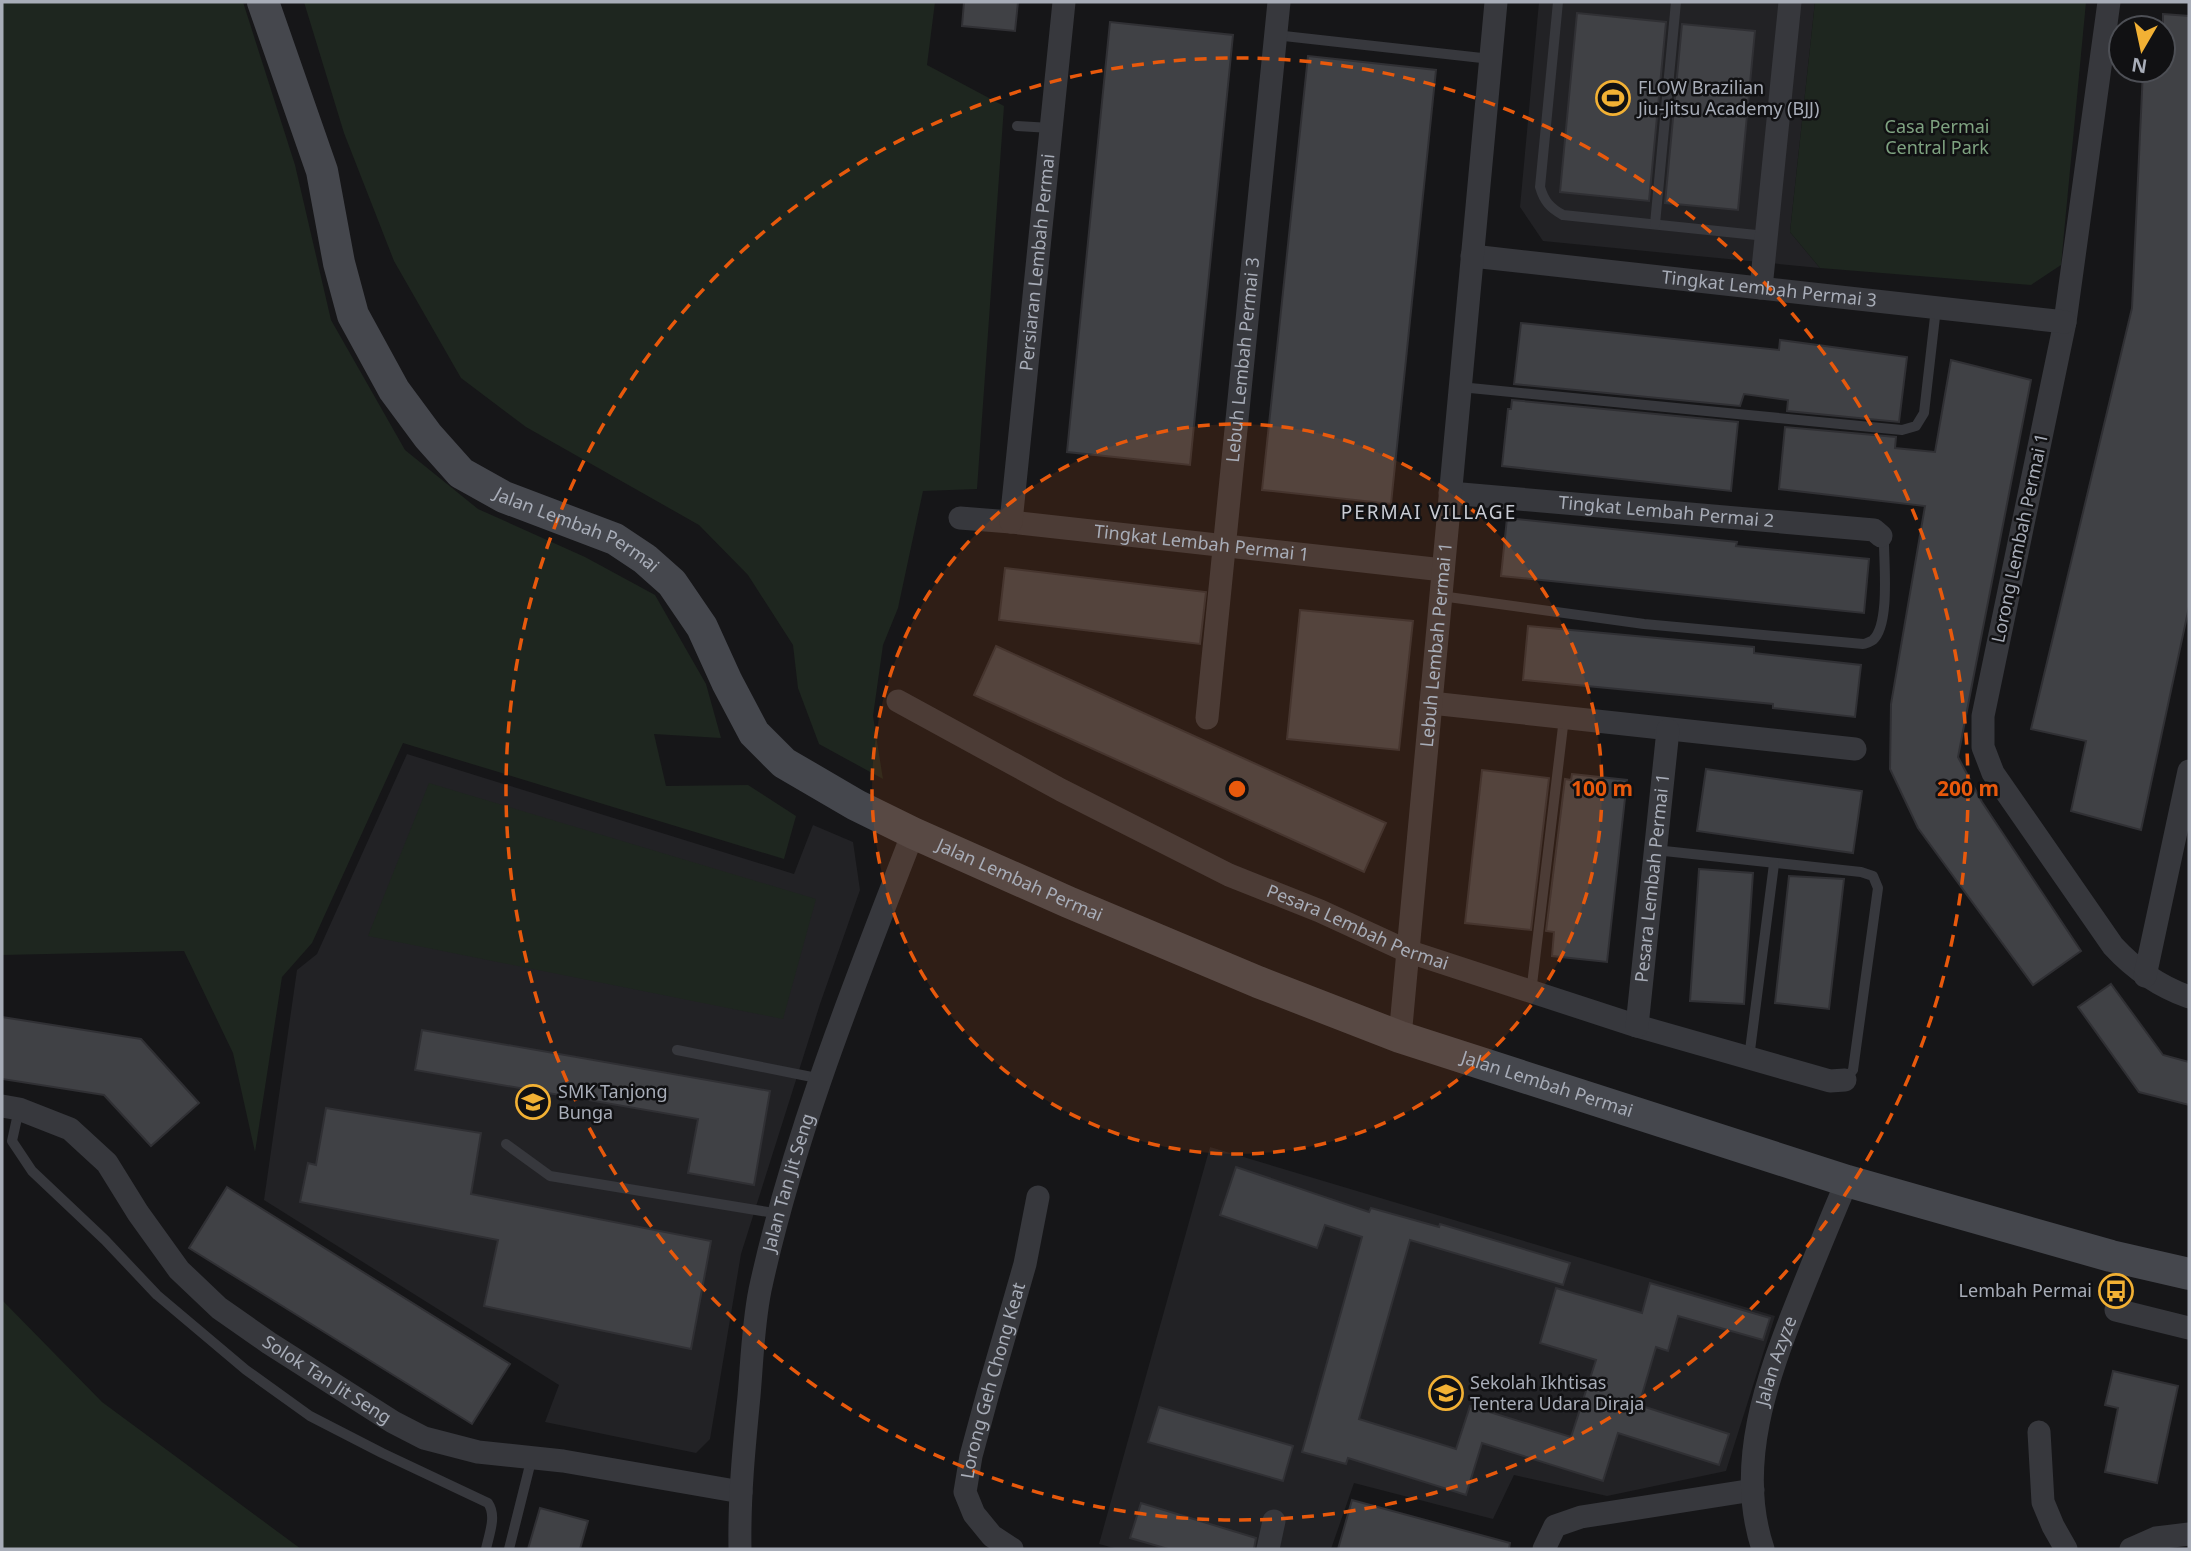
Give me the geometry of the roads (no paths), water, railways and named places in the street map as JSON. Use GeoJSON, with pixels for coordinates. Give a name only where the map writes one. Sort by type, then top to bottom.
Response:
{"type":"FeatureCollection","features":[{"type":"Feature","properties":{"kind":"main road","name":"Jalan Lembah Permai"},"geometry":{"type":"LineString","coordinates":[[263,2],[322,171],[339,263],[353,315],[394,390],[428,436],[461,473],[504,497],[614,539],[645,559],[672,583],[702,627],[754,733],[784,763],[856,805],[913,833],[1258,982],[1400,1037],[1847,1181],[2110,1256],[2189,1274]]}},
{"type":"Feature","properties":{"kind":"street","name":"Persiaran Lembah Permai"},"geometry":{"type":"LineString","coordinates":[[1011,522],[1064,2]]}},
{"type":"Feature","properties":{"kind":"street","name":"Lebuh Lembah Permai 3"},"geometry":{"type":"LineString","coordinates":[[1207,718],[1279,2]]}},
{"type":"Feature","properties":{"kind":"street","name":"Lebuh Lembah Permai 1"},"geometry":{"type":"LineString","coordinates":[[1400,1037],[1496,2]]}},
{"type":"Feature","properties":{"kind":"street"},"geometry":{"type":"LineString","coordinates":[[1761,288],[1790,2]]}},
{"type":"Feature","properties":{"kind":"street","name":"Lorong Lembah Permai 1"},"geometry":{"type":"LineString","coordinates":[[2109,2],[2065,322],[1983,716],[1983,747],[1993,773],[2113,946],[2145,976],[2189,997]]}},
{"type":"Feature","properties":{"kind":"street","name":"Tingkat Lembah Permai 3"},"geometry":{"type":"LineString","coordinates":[[1472,256],[2065,322]]}},
{"type":"Feature","properties":{"kind":"street","name":"Tingkat Lembah Permai 2"},"geometry":{"type":"LineString","coordinates":[[1450,493],[1874,530],[1881,536]]}},
{"type":"Feature","properties":{"kind":"street","name":"Tingkat Lembah Permai 1"},"geometry":{"type":"LineString","coordinates":[[960,519],[1011,522],[1443,570]]}},
{"type":"Feature","properties":{"kind":"street","name":"Pesara Lembah Permai"},"geometry":{"type":"LineString","coordinates":[[898,701],[1061,790],[1228,875],[1320,911],[1408,951],[1637,1026],[1830,1081],[1845,1080]]}},
{"type":"Feature","properties":{"kind":"street"},"geometry":{"type":"LineString","coordinates":[[1431,704],[1855,749]]}},
{"type":"Feature","properties":{"kind":"street","name":"Pesara Lembah Permai 1"},"geometry":{"type":"LineString","coordinates":[[1637,1026],[1668,730]]}},
{"type":"Feature","properties":{"kind":"street"},"geometry":{"type":"LineString","coordinates":[[2145,976],[2189,771]]}},
{"type":"Feature","properties":{"kind":"street","name":"Jalan Tan Jit Seng"},"geometry":{"type":"LineString","coordinates":[[740,1549],[741,1492],[755,1322],[760,1292],[796,1155],[845,1010],[913,833]]}},
{"type":"Feature","properties":{"kind":"street","name":"Solok Tan Jit Seng"},"geometry":{"type":"LineString","coordinates":[[10,1108],[70,1129],[107,1163],[138,1213],[179,1270],[219,1308],[393,1422],[425,1438],[478,1452],[532,1457],[741,1492]]}},
{"type":"Feature","properties":{"kind":"street","name":"Jalan Azyze"},"geometry":{"type":"LineString","coordinates":[[1763,1549],[1753,1490],[1756,1426],[1773,1363],[1847,1181]]}},
{"type":"Feature","properties":{"kind":"street","name":"Lorong Geh Chong Keat"},"geometry":{"type":"LineString","coordinates":[[1012,1549],[992,1536],[980,1522],[965,1492],[971,1456],[1025,1264],[1038,1197]]}},
{"type":"Feature","properties":{"kind":"street"},"geometry":{"type":"LineString","coordinates":[[2116,1310],[2189,1328]]}},
{"type":"Feature","properties":{"kind":"street"},"geometry":{"type":"LineString","coordinates":[[2039,1432],[2043,1502],[2066,1549]]}},
{"type":"Feature","properties":{"kind":"street"},"geometry":{"type":"LineString","coordinates":[[1544,1549],[1555,1527],[1581,1517],[1753,1490]]}},
{"type":"Feature","properties":{"kind":"street"},"geometry":{"type":"LineString","coordinates":[[1268,1549],[1274,1521]]}},
{"type":"Feature","properties":{"kind":"street"},"geometry":{"type":"LineString","coordinates":[[2131,1549],[2156,1538],[2189,1534]]}},
{"type":"Feature","properties":{"kind":"lane"},"geometry":{"type":"LineString","coordinates":[[1558,2],[1540,187],[1544,199],[1552,209],[1563,215],[1766,236]]}},
{"type":"Feature","properties":{"kind":"lane"},"geometry":{"type":"LineString","coordinates":[[1656,224],[1676,2]]}},
{"type":"Feature","properties":{"kind":"lane"},"geometry":{"type":"LineString","coordinates":[[1275,35],[1491,59]]}},
{"type":"Feature","properties":{"kind":"lane"},"geometry":{"type":"LineString","coordinates":[[1017,126],[1051,128]]}},
{"type":"Feature","properties":{"kind":"lane"},"geometry":{"type":"LineString","coordinates":[[1460,387],[1902,430],[1916,426],[1924,413],[1936,308]]}},
{"type":"Feature","properties":{"kind":"lane"},"geometry":{"type":"LineString","coordinates":[[1441,596],[1644,624],[1864,644],[1873,641],[1879,631],[1885,599],[1884,543],[1881,536]]}},
{"type":"Feature","properties":{"kind":"lane"},"geometry":{"type":"LineString","coordinates":[[1531,993],[1564,719]]}},
{"type":"Feature","properties":{"kind":"lane"},"geometry":{"type":"LineString","coordinates":[[1656,850],[1861,872],[1873,876],[1878,888],[1853,1070],[1845,1080]]}},
{"type":"Feature","properties":{"kind":"lane"},"geometry":{"type":"LineString","coordinates":[[1749,1058],[1774,864]]}},
{"type":"Feature","properties":{"kind":"lane"},"geometry":{"type":"LineString","coordinates":[[677,1050],[822,1079]]}},
{"type":"Feature","properties":{"kind":"lane"},"geometry":{"type":"LineString","coordinates":[[10,1108],[12,1141],[32,1171],[105,1240],[157,1295],[246,1370],[310,1416],[488,1503],[492,1509],[492,1521],[486,1549]]}},
{"type":"Feature","properties":{"kind":"lane"},"geometry":{"type":"LineString","coordinates":[[506,1144],[550,1175],[780,1214]]}},
{"type":"Feature","properties":{"kind":"lane"},"geometry":{"type":"LineString","coordinates":[[509,1549],[532,1457]]}},
{"type":"Feature","properties":{"kind":"place","name":"FLOW Brazilian Jiu-Jitsu Academy (BJJ)"},"geometry":{"type":"Point","coordinates":[1613,98]}},
{"type":"Feature","properties":{"kind":"place","name":"SMK Tanjong Bunga"},"geometry":{"type":"Point","coordinates":[533,1102]}},
{"type":"Feature","properties":{"kind":"place","name":"Lembah Permai"},"geometry":{"type":"Point","coordinates":[2116,1291]}},
{"type":"Feature","properties":{"kind":"place","name":"Sekolah Ikhtisas Tentera Udara Diraja"},"geometry":{"type":"Point","coordinates":[1446,1393]}},
{"type":"Feature","properties":{"kind":"district","name":"PERMAI VILLAGE"},"geometry":{"type":"Point","coordinates":[1429,512]}},
{"type":"Feature","properties":{"kind":"park label","name":"Casa Permai Central Park"},"geometry":{"type":"Point","coordinates":[1937,137]}}]}
